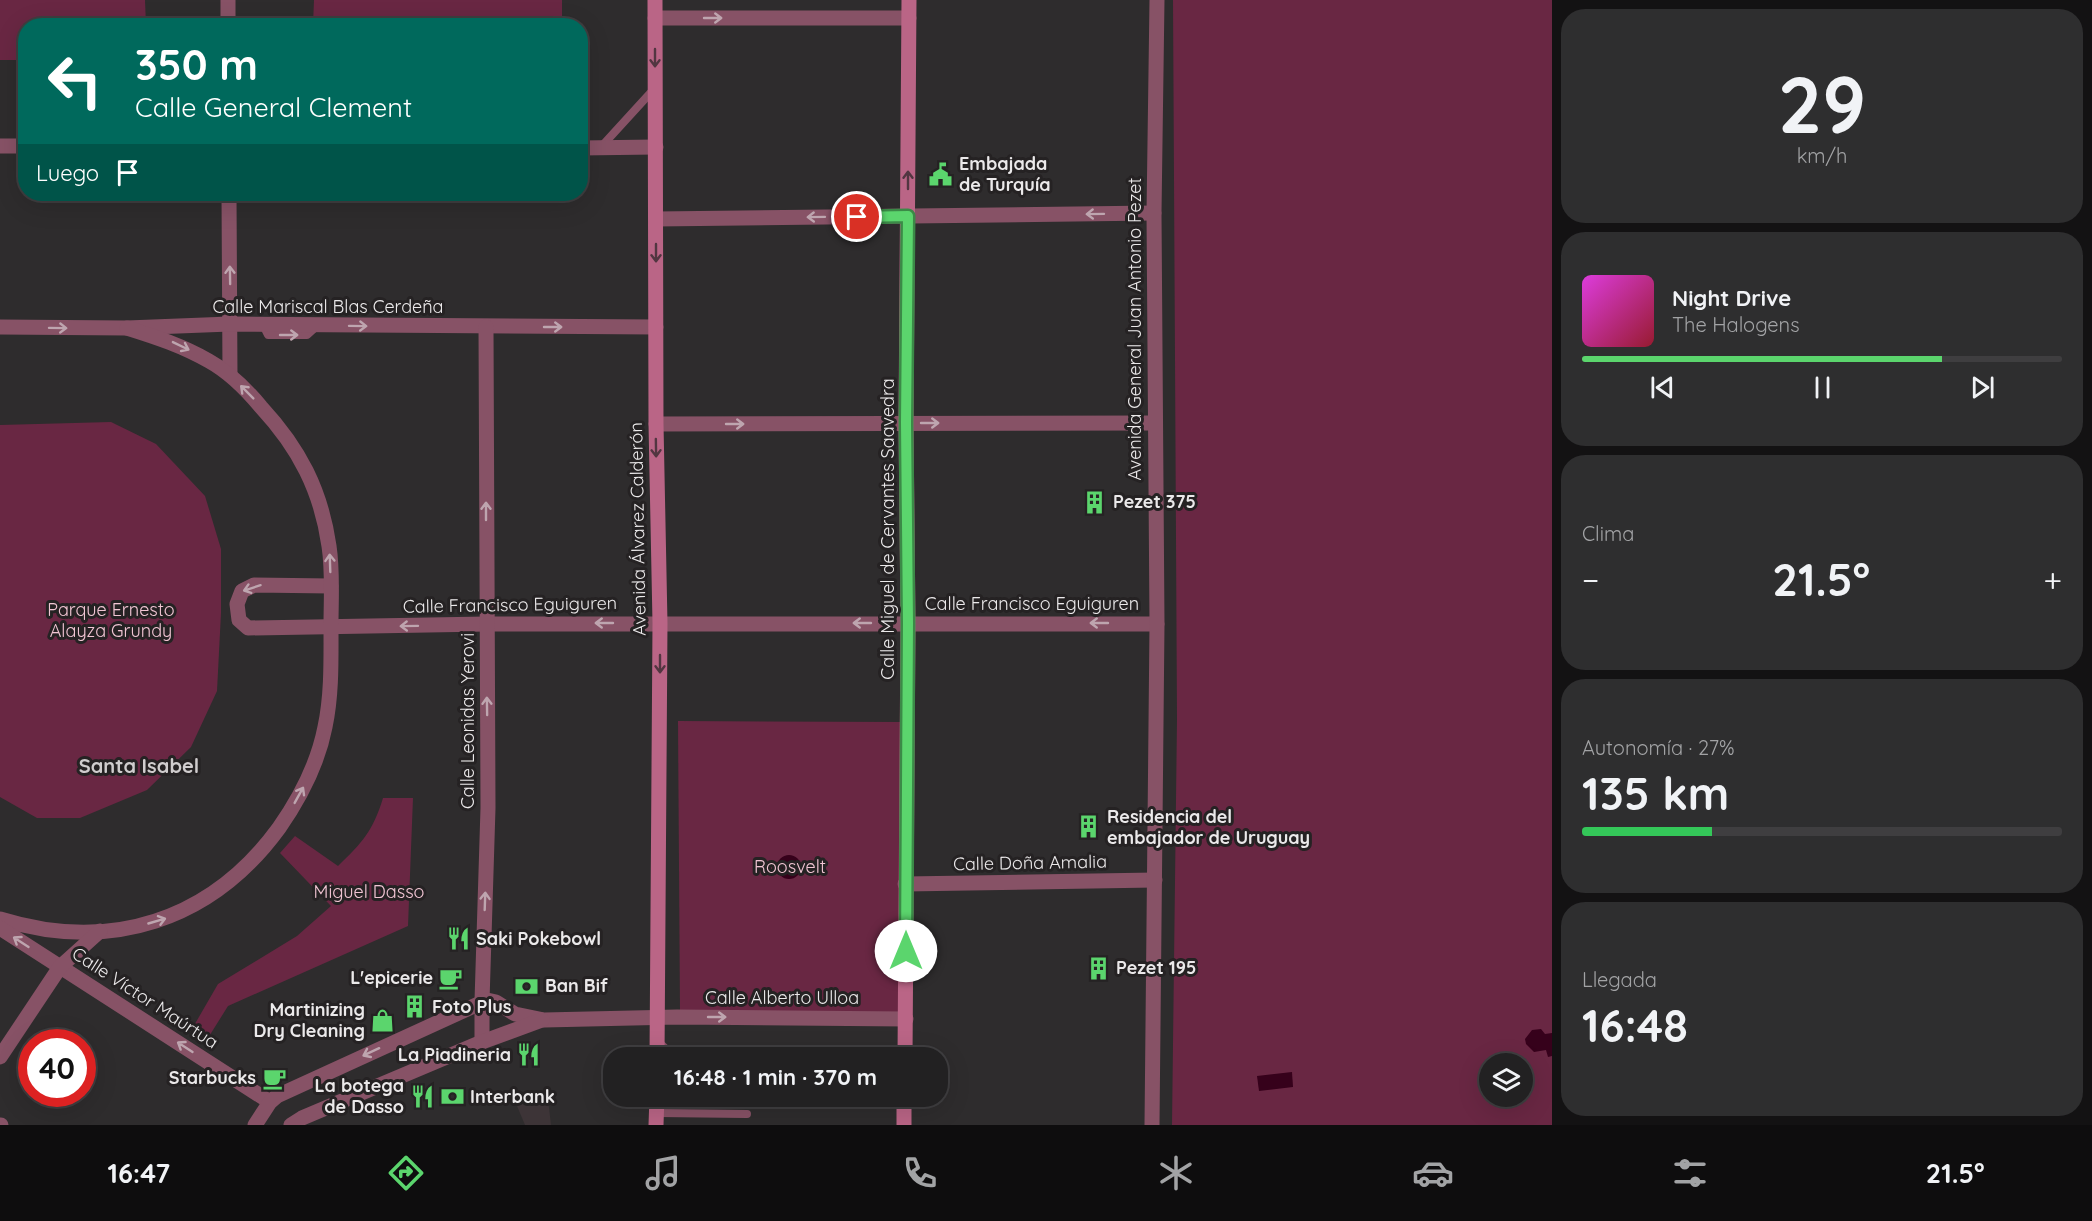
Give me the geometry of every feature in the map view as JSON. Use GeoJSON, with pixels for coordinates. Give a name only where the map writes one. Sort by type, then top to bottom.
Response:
{"type":"FeatureCollection","features":[{"type":"Feature","properties":{"kind":"street"},"geometry":{"type":"LineString","coordinates":[[228,0],[228,18]]}},
{"type":"Feature","properties":{"kind":"street","name":"Avenida Álvarez Calderón"},"geometry":{"type":"LineString","coordinates":[[654,0],[656,424],[660,623],[658,1047]]}},
{"type":"Feature","properties":{"kind":"street","name":"Calle Miguel de Cervantes Saavedra"},"geometry":{"type":"LineString","coordinates":[[905,1047],[909,0]]}},
{"type":"Feature","properties":{"kind":"street","name":"Avenida General Juan Antonio Pezet"},"geometry":{"type":"LineString","coordinates":[[1152,1125],[1157,624],[1154,213],[1156,0]]}},
{"type":"Feature","properties":{"kind":"street"},"geometry":{"type":"LineString","coordinates":[[655,18],[909,18]]}},
{"type":"Feature","properties":{"kind":"street"},"geometry":{"type":"LineString","coordinates":[[0,146],[18,146]]}},
{"type":"Feature","properties":{"kind":"street"},"geometry":{"type":"LineString","coordinates":[[588,148],[656,147]]}},
{"type":"Feature","properties":{"kind":"street"},"geometry":{"type":"LineString","coordinates":[[229,201],[230,375]]}},
{"type":"Feature","properties":{"kind":"street"},"geometry":{"type":"LineString","coordinates":[[656,219],[1154,213]]}},
{"type":"Feature","properties":{"kind":"street","name":"Calle Mariscal Blas Cerdeña"},"geometry":{"type":"LineString","coordinates":[[0,327],[127,328],[230,324],[656,327]]}},
{"type":"Feature","properties":{"kind":"street","name":"Calle Leonidas Yerovi"},"geometry":{"type":"LineString","coordinates":[[482,1042],[488,808],[486,327]]}},
{"type":"Feature","properties":{"kind":"street"},"geometry":{"type":"LineString","coordinates":[[0,919],[64,932],[127,929],[173,916],[214,893],[235,878],[271,839],[289,814],[304,786],[322,737],[328,704],[331,627],[329,548],[319,500],[300,457],[283,431],[230,375],[210,361],[171,342],[127,328]]}},
{"type":"Feature","properties":{"kind":"street"},"geometry":{"type":"LineString","coordinates":[[656,424],[1155,423]]}},
{"type":"Feature","properties":{"kind":"street","name":"Calle Francisco Eguiguren"},"geometry":{"type":"LineString","coordinates":[[331,586],[254,585],[242,591],[237,604],[239,620],[248,628],[660,623],[1157,624]]}},
{"type":"Feature","properties":{"kind":"street","name":"Calle Doña Amalia"},"geometry":{"type":"LineString","coordinates":[[905,884],[1155,880]]}},
{"type":"Feature","properties":{"kind":"street","name":"Calle Víctor Maúrtua"},"geometry":{"type":"LineString","coordinates":[[0,928],[270,1102]]}},
{"type":"Feature","properties":{"kind":"street"},"geometry":{"type":"LineString","coordinates":[[0,1057],[60,967],[100,932]]}},
{"type":"Feature","properties":{"kind":"street"},"geometry":{"type":"LineString","coordinates":[[255,1125],[270,1102],[277,1096],[482,1001],[492,1000],[515,1014],[544,1020]]}},
{"type":"Feature","properties":{"kind":"street","name":"Calle Alberto Ulloa"},"geometry":{"type":"LineString","coordinates":[[544,1020],[658,1017],[906,1018]]}},
{"type":"Feature","properties":{"kind":"street"},"geometry":{"type":"LineString","coordinates":[[291,1125],[482,1042],[544,1020]]}},
{"type":"Feature","properties":{"kind":"street"},"geometry":{"type":"LineString","coordinates":[[904,1107],[904,1125]]}},
{"type":"Feature","properties":{"kind":"lane"},"geometry":{"type":"LineString","coordinates":[[600,148],[655,88]]}},
{"type":"Feature","properties":{"kind":"lane"},"geometry":{"type":"LineString","coordinates":[[658,1041],[664,1047]]}},
{"type":"Feature","properties":{"kind":"lane"},"geometry":{"type":"LineString","coordinates":[[657,1119],[747,1114]]}},
{"type":"Feature","properties":{"kind":"shaded area"},"geometry":{"type":"Polygon","coordinates":[[[789,855],[798,858],[801,867],[798,876],[789,879],[780,876],[777,867],[780,858],[789,855]]]}},
{"type":"Feature","properties":{"kind":"shaded area"},"geometry":{"type":"Polygon","coordinates":[[[1541,1029],[1545,1034],[1552,1033],[1552,1056],[1548,1057],[1546,1050],[1534,1052],[1526,1044],[1525,1039],[1532,1030],[1541,1029]]]}},
{"type":"Feature","properties":{"kind":"shaded area"},"geometry":{"type":"Polygon","coordinates":[[[1292,1072],[1293,1087],[1259,1091],[1257,1076],[1292,1072]]]}},
{"type":"Feature","properties":{"kind":"shaded area"},"geometry":{"type":"Polygon","coordinates":[[[547,1090],[551,1125],[525,1125],[512,1094],[547,1090]]]}},
{"type":"Feature","properties":{"kind":"green space"},"geometry":{"type":"Polygon","coordinates":[[[0,0],[145,0],[146,18],[18,18],[18,60],[0,60],[0,0]]]}},
{"type":"Feature","properties":{"kind":"green space"},"geometry":{"type":"Polygon","coordinates":[[[314,0],[562,0],[562,18],[313,18],[314,0]]]}},
{"type":"Feature","properties":{"kind":"green space"},"geometry":{"type":"Polygon","coordinates":[[[1173,0],[1552,0],[1552,1125],[1172,1125],[1177,719],[1173,0]]]}},
{"type":"Feature","properties":{"kind":"green space","name":"Parque Ernesto Alayza Grundy"},"geometry":{"type":"Polygon","coordinates":[[[111,422],[156,444],[205,496],[221,549],[221,613],[217,691],[191,747],[147,790],[80,818],[37,818],[0,797],[0,425],[111,422]]]}},
{"type":"Feature","properties":{"kind":"green space","name":"Roosvelt"},"geometry":{"type":"Polygon","coordinates":[[[678,721],[901,722],[900,1013],[680,1012],[678,721]]]}},
{"type":"Feature","properties":{"kind":"green space","name":"Miguel Dasso"},"geometry":{"type":"Polygon","coordinates":[[[383,798],[413,798],[408,926],[228,1006],[208,1038],[192,1029],[218,984],[297,936],[331,906],[280,853],[295,836],[338,866],[366,836],[383,798]]]}},
{"type":"Feature","properties":{"kind":"place","name":"Embajada de Turquía"},"geometry":{"type":"Point","coordinates":[941,174]}},
{"type":"Feature","properties":{"kind":"place","name":"Pezet 375"},"geometry":{"type":"Point","coordinates":[1095,502]}},
{"type":"Feature","properties":{"kind":"place","name":"Residencia del embajador de Uruguay"},"geometry":{"type":"Point","coordinates":[1089,827]}},
{"type":"Feature","properties":{"kind":"place","name":"Saki Pokebowl"},"geometry":{"type":"Point","coordinates":[458,939]}},
{"type":"Feature","properties":{"kind":"place","name":"Pezet 195"},"geometry":{"type":"Point","coordinates":[1098,968]}},
{"type":"Feature","properties":{"kind":"place","name":"L'epicerie"},"geometry":{"type":"Point","coordinates":[451,978]}},
{"type":"Feature","properties":{"kind":"place","name":"Ban Bif"},"geometry":{"type":"Point","coordinates":[527,986]}},
{"type":"Feature","properties":{"kind":"place","name":"Foto Plus"},"geometry":{"type":"Point","coordinates":[414,1007]}},
{"type":"Feature","properties":{"kind":"place","name":"Martinizing Dry Cleaning"},"geometry":{"type":"Point","coordinates":[383,1020]}},
{"type":"Feature","properties":{"kind":"place","name":"La Piadineria"},"geometry":{"type":"Point","coordinates":[529,1055]}},
{"type":"Feature","properties":{"kind":"place","name":"Starbucks"},"geometry":{"type":"Point","coordinates":[274,1078]}},
{"type":"Feature","properties":{"kind":"place","name":"La botega de Dasso"},"geometry":{"type":"Point","coordinates":[422,1096]}},
{"type":"Feature","properties":{"kind":"place","name":"Interbank"},"geometry":{"type":"Point","coordinates":[452,1097]}},
{"type":"Feature","properties":{"kind":"district","name":"Santa Isabel"},"geometry":{"type":"Point","coordinates":[139,766]}},
{"type":"Feature","properties":{"kind":"route"},"geometry":{"type":"LineString","coordinates":[[857,217],[908,216],[906,951]]}}]}
